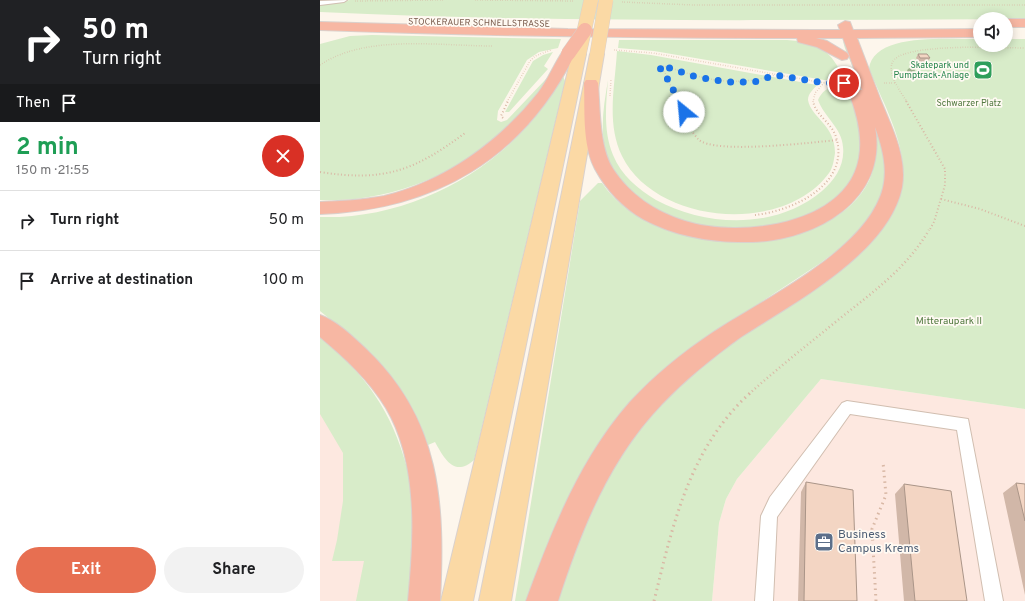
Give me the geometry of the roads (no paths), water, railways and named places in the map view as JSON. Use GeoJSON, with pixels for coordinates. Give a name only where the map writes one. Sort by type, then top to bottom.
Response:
{"type":"FeatureCollection","features":[{"type":"Feature","properties":{"kind":"highway","name":"STOCKERAUER SCHNELLSTRASSE"},"geometry":{"type":"LineString","coordinates":[[320,18],[637,29]]}},
{"type":"Feature","properties":{"kind":"highway"},"geometry":{"type":"LineString","coordinates":[[1013,23],[1025,23]]}},
{"type":"Feature","properties":{"kind":"highway"},"geometry":{"type":"LineString","coordinates":[[637,29],[847,29],[973,24]]}},
{"type":"Feature","properties":{"kind":"highway","name":"STOCKERAUER SCHNELLSTRASSE"},"geometry":{"type":"LineString","coordinates":[[320,26],[401,30],[637,29]]}},
{"type":"Feature","properties":{"kind":"highway"},"geometry":{"type":"LineString","coordinates":[[637,29],[774,34],[832,29]]}},
{"type":"Feature","properties":{"kind":"highway"},"geometry":{"type":"LineString","coordinates":[[601,79],[598,154],[614,184],[633,203],[662,220],[685,228],[712,234],[767,234],[791,229],[817,220],[836,208],[857,186],[864,173],[868,159],[868,126],[864,110],[832,29]]}},
{"type":"Feature","properties":{"kind":"highway"},"geometry":{"type":"LineString","coordinates":[[847,29],[923,33],[973,33]]}},
{"type":"Feature","properties":{"kind":"highway"},"geometry":{"type":"LineString","coordinates":[[542,601],[551,574],[582,500],[605,459],[629,423],[662,387],[700,354],[826,269],[853,248],[872,227],[885,207],[892,189],[894,166],[891,147],[867,55],[847,29]]}},
{"type":"Feature","properties":{"kind":"highway"},"geometry":{"type":"LineString","coordinates":[[320,40],[351,33],[401,30]]}},
{"type":"Feature","properties":{"kind":"highway"},"geometry":{"type":"LineString","coordinates":[[1013,33],[1025,32]]}},
{"type":"Feature","properties":{"kind":"highway"},"geometry":{"type":"LineString","coordinates":[[867,55],[885,42],[923,33]]}},
{"type":"Feature","properties":{"kind":"highway"},"geometry":{"type":"LineString","coordinates":[[774,34],[813,41],[842,56]]}},
{"type":"Feature","properties":{"kind":"highway"},"geometry":{"type":"LineString","coordinates":[[320,208],[357,207],[402,197],[428,188],[467,167],[490,151],[528,114],[575,53]]}},
{"type":"Feature","properties":{"kind":"highway"},"geometry":{"type":"LineString","coordinates":[[320,324],[362,360],[385,386],[402,413],[407,426],[422,476],[426,511],[426,574],[424,601]]}},
{"type":"Feature","properties":{"kind":"main road"},"geometry":{"type":"LineString","coordinates":[[457,601],[575,53],[584,30],[591,0]]}},
{"type":"Feature","properties":{"kind":"main road"},"geometry":{"type":"LineString","coordinates":[[575,53],[611,1]]}},
{"type":"Feature","properties":{"kind":"main road"},"geometry":{"type":"LineString","coordinates":[[495,601],[601,79],[575,53]]}},
{"type":"Feature","properties":{"kind":"lane"},"geometry":{"type":"LineString","coordinates":[[320,3],[344,0]]}},
{"type":"Feature","properties":{"kind":"lane"},"geometry":{"type":"LineString","coordinates":[[764,601],[768,516],[847,407],[963,424],[994,601]]}},
{"type":"Feature","properties":{"kind":"place","name":"Skatepark und Pumptrack-Anlage"},"geometry":{"type":"Point","coordinates":[983,70]}},
{"type":"Feature","properties":{"kind":"place","name":"Business Campus Krems"},"geometry":{"type":"Point","coordinates":[824,542]}},
{"type":"Feature","properties":{"kind":"park label","name":"Schwarzer Platz"},"geometry":{"type":"Point","coordinates":[969,103]}},
{"type":"Feature","properties":{"kind":"park label","name":"Mitteraupark II"},"geometry":{"type":"Point","coordinates":[949,321]}}]}
